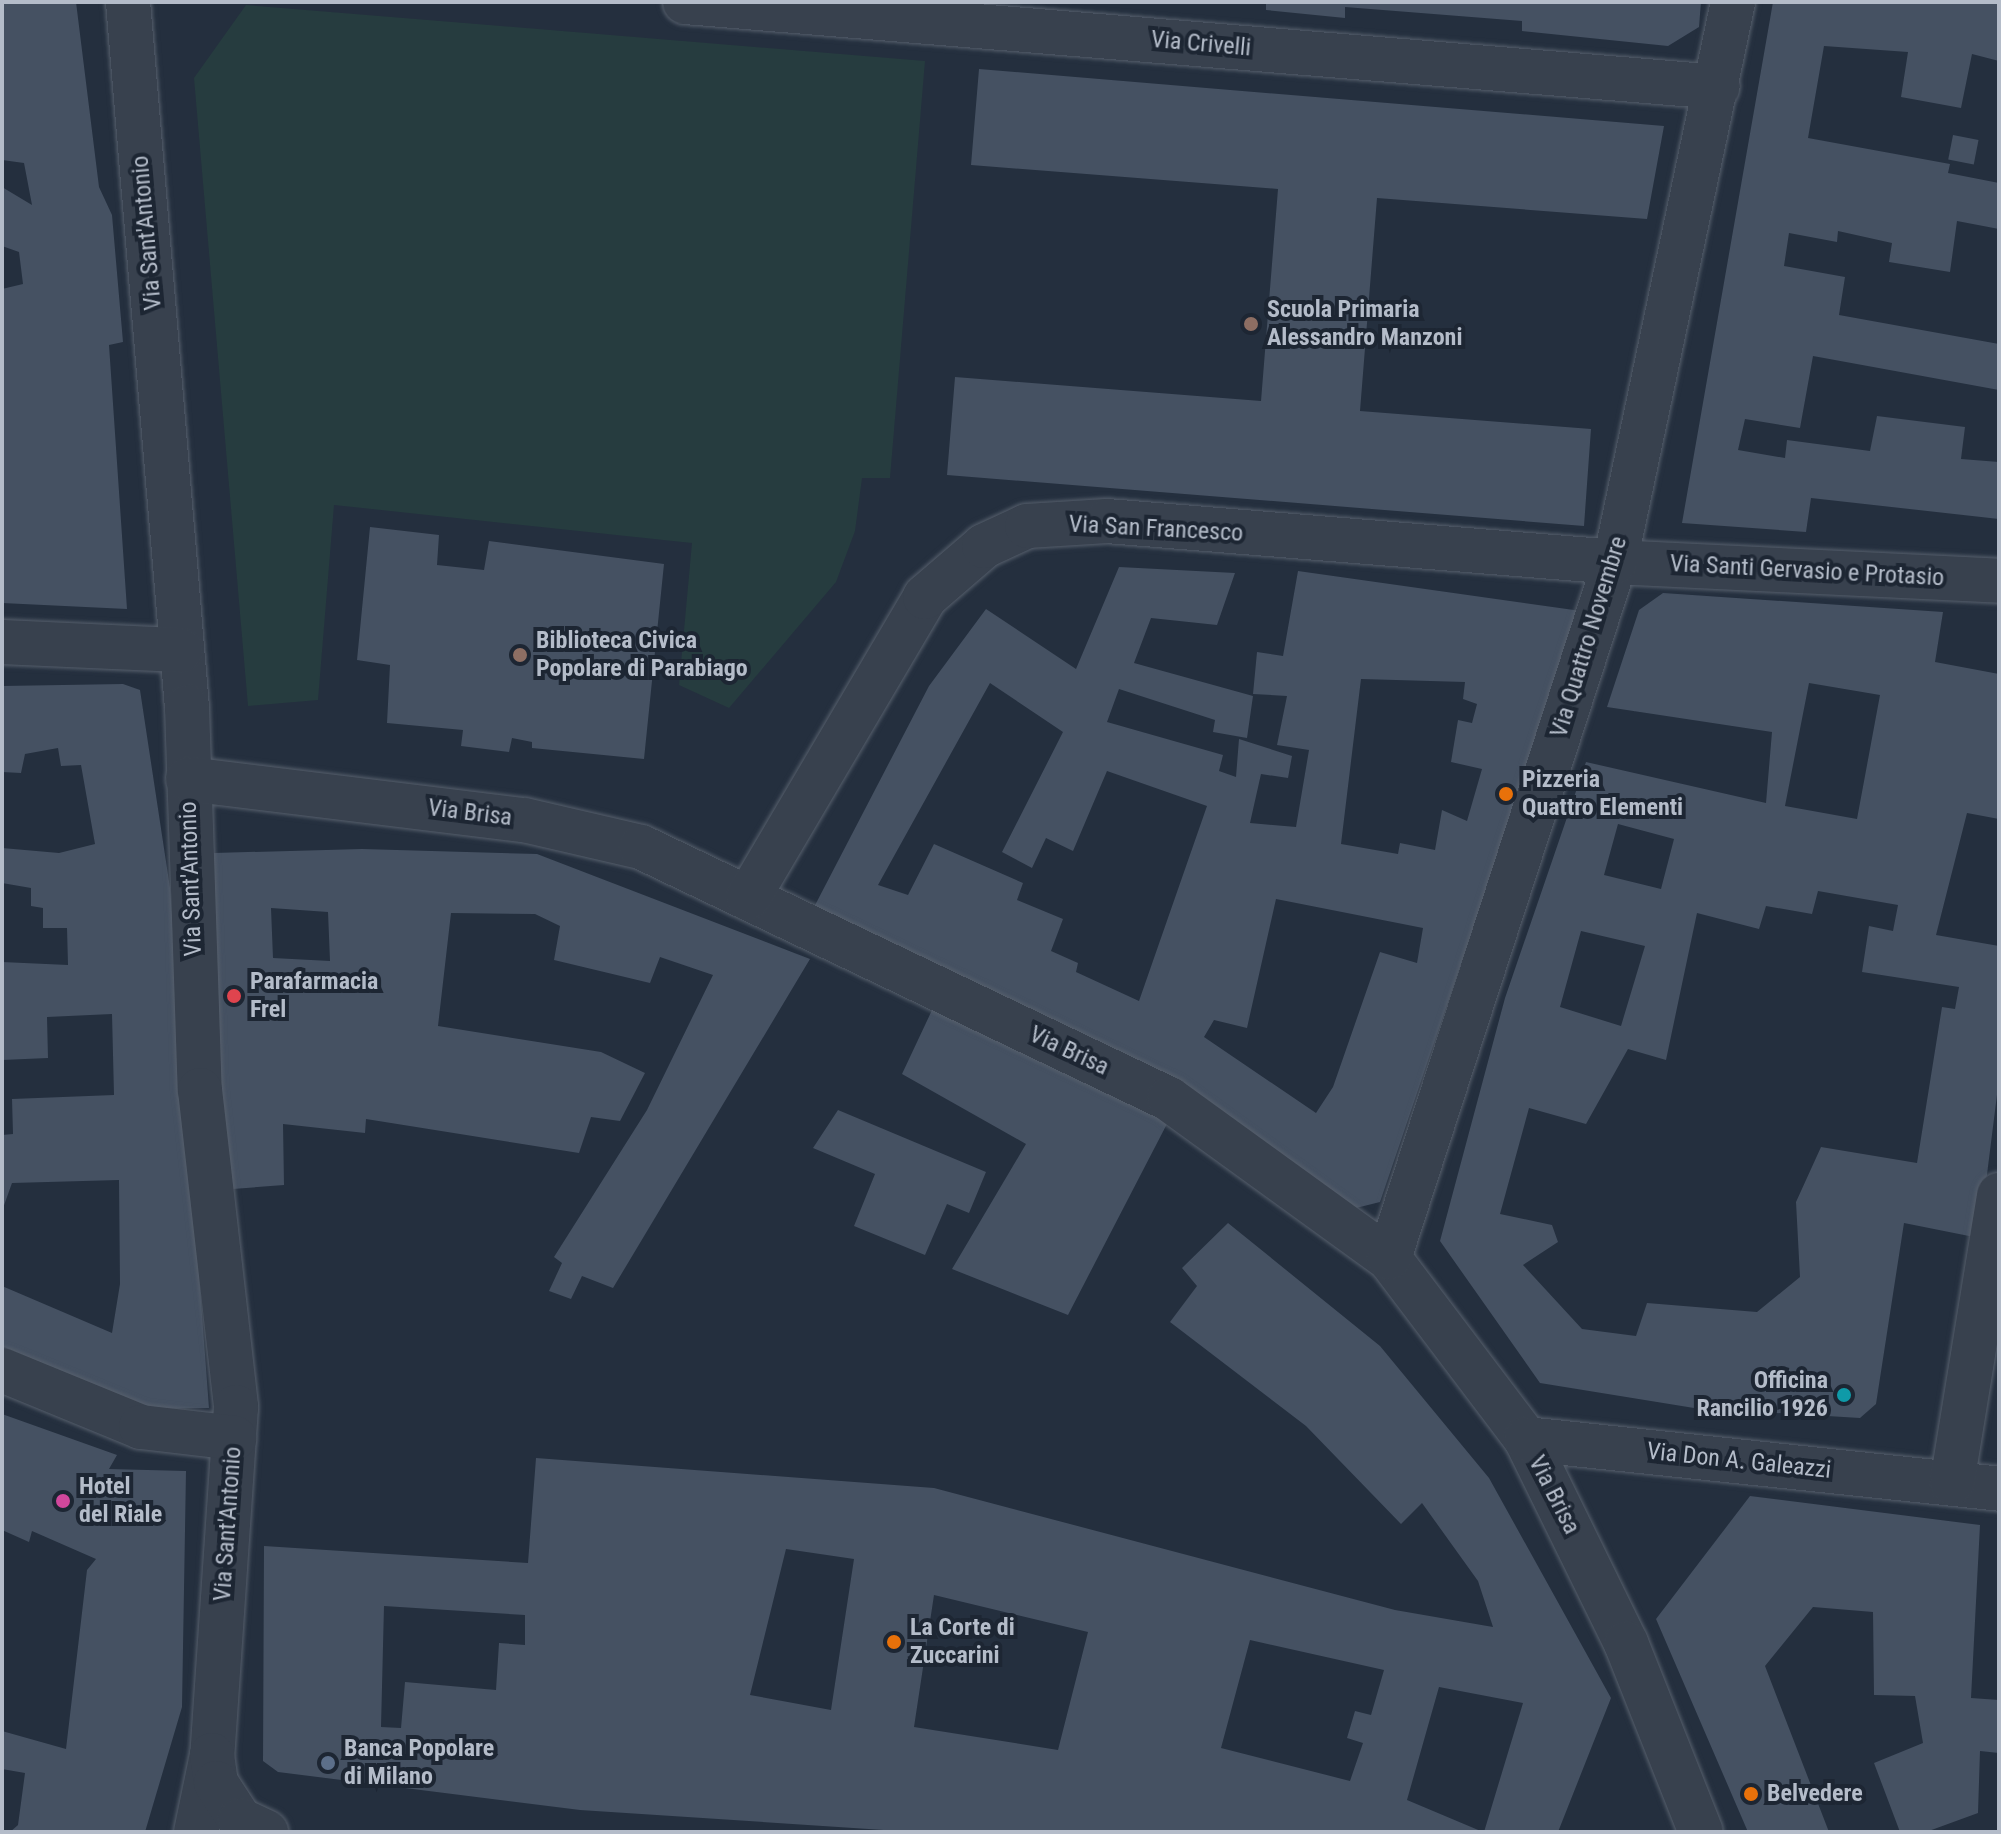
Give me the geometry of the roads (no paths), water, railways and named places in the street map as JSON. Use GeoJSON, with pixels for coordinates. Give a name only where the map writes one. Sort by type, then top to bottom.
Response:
{"type":"FeatureCollection","features":[{"type":"Feature","properties":{"kind":"street","name":"Via Sant'Antonio"},"geometry":{"type":"LineString","coordinates":[[128,2],[181,650],[200,1090],[234,1438],[212,1755]]}},
{"type":"Feature","properties":{"kind":"street","name":"Via Crivelli"},"geometry":{"type":"LineString","coordinates":[[685,2],[1718,87]]}},
{"type":"Feature","properties":{"kind":"street","name":"Via Quattro Novembre"},"geometry":{"type":"LineString","coordinates":[[1389,1258],[1615,562],[1718,87],[1733,2]]}},
{"type":"Feature","properties":{"kind":"street","name":"Via San Francesco"},"geometry":{"type":"LineString","coordinates":[[748,898],[925,597],[984,546],[1027,526],[1107,521],[1615,562]]}},
{"type":"Feature","properties":{"kind":"street","name":"Via Santi Gervasio e Protasio"},"geometry":{"type":"LineString","coordinates":[[1615,562],[1999,581]]}},
{"type":"Feature","properties":{"kind":"street"},"geometry":{"type":"LineString","coordinates":[[2,642],[181,650]]}},
{"type":"Feature","properties":{"kind":"street","name":"Via Brisa"},"geometry":{"type":"LineString","coordinates":[[188,779],[524,820],[641,847],[1169,1099],[1389,1258],[1526,1439],[1664,1731],[1701,1832]]}},
{"type":"Feature","properties":{"kind":"street"},"geometry":{"type":"LineString","coordinates":[[1952,1483],[1999,1195]]}},
{"type":"Feature","properties":{"kind":"street"},"geometry":{"type":"LineString","coordinates":[[2,1370],[141,1427],[234,1438]]}},
{"type":"Feature","properties":{"kind":"street","name":"Via Don A. Galeazzi"},"geometry":{"type":"LineString","coordinates":[[1526,1439],[1999,1489]]}},
{"type":"Feature","properties":{"kind":"street"},"geometry":{"type":"LineString","coordinates":[[196,1832],[212,1755]]}},
{"type":"Feature","properties":{"kind":"street"},"geometry":{"type":"LineString","coordinates":[[212,1755],[216,1783],[240,1820],[266,1832]]}},
{"type":"Feature","properties":{"kind":"place","name":"Scuola Primaria Alessandro Manzoni"},"geometry":{"type":"Point","coordinates":[1251,324]}},
{"type":"Feature","properties":{"kind":"place","name":"Biblioteca Civica Popolare di Parabiago"},"geometry":{"type":"Point","coordinates":[520,655]}},
{"type":"Feature","properties":{"kind":"place","name":"Pizzeria Quattro Elementi"},"geometry":{"type":"Point","coordinates":[1506,794]}},
{"type":"Feature","properties":{"kind":"place","name":"Parafarmacia Frel"},"geometry":{"type":"Point","coordinates":[234,996]}},
{"type":"Feature","properties":{"kind":"place","name":"Officina Rancilio 1926"},"geometry":{"type":"Point","coordinates":[1844,1395]}},
{"type":"Feature","properties":{"kind":"place","name":"Hotel del Riale"},"geometry":{"type":"Point","coordinates":[63,1501]}},
{"type":"Feature","properties":{"kind":"place","name":"La Corte di Zuccarini"},"geometry":{"type":"Point","coordinates":[894,1642]}},
{"type":"Feature","properties":{"kind":"place","name":"Banca Popolare di Milano"},"geometry":{"type":"Point","coordinates":[328,1763]}},
{"type":"Feature","properties":{"kind":"place","name":"Belvedere"},"geometry":{"type":"Point","coordinates":[1751,1794]}}]}
